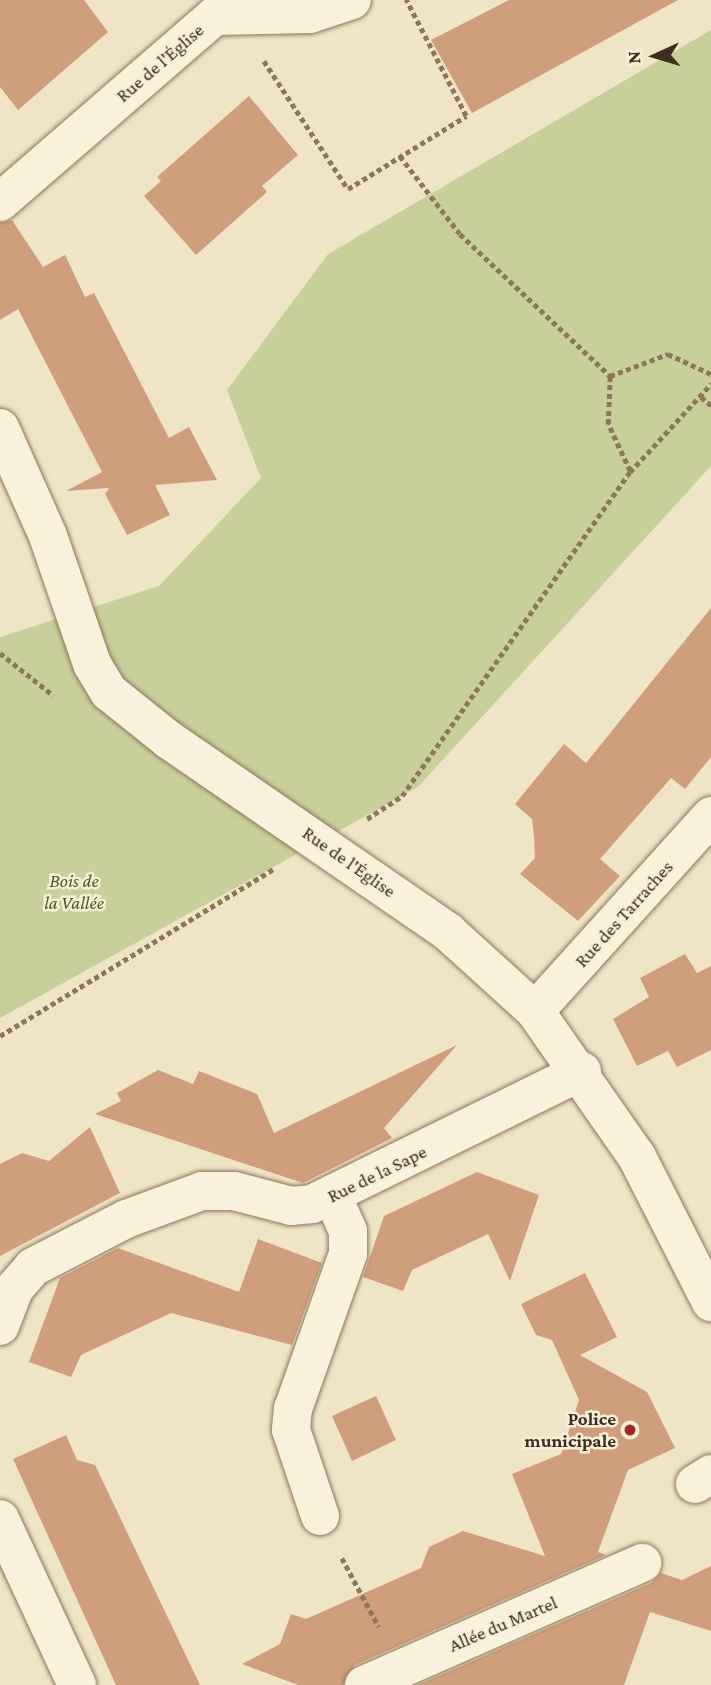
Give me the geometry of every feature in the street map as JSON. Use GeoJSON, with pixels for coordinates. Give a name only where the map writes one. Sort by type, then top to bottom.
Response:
{"type":"FeatureCollection","features":[{"type":"Feature","properties":{"kind":"street","name":"Rue de l'Église"},"geometry":{"type":"LineString","coordinates":[[0,202],[199,27],[233,12],[267,7],[310,14],[352,0]]}},
{"type":"Feature","properties":{"kind":"street","name":"Rue de l'Église"},"geometry":{"type":"LineString","coordinates":[[0,428],[48,536],[92,664],[109,692],[169,740],[448,932],[535,1011],[582,1072],[637,1157],[711,1302]]}},
{"type":"Feature","properties":{"kind":"street","name":"Rue des Tarraches"},"geometry":{"type":"LineString","coordinates":[[535,1011],[707,832]]}},
{"type":"Feature","properties":{"kind":"street","name":"Rue de la Sape"},"geometry":{"type":"LineString","coordinates":[[0,1326],[14,1289],[33,1266],[174,1198],[202,1191],[234,1191],[291,1206],[333,1197],[582,1072]]}},
{"type":"Feature","properties":{"kind":"street"},"geometry":{"type":"LineString","coordinates":[[320,1516],[291,1430],[293,1409],[348,1254],[348,1231],[333,1197]]}},
{"type":"Feature","properties":{"kind":"street"},"geometry":{"type":"LineString","coordinates":[[4,1537],[77,1685]]}},
{"type":"Feature","properties":{"kind":"street","name":"Allée du Martel"},"geometry":{"type":"LineString","coordinates":[[364,1685],[642,1563]]}},
{"type":"Feature","properties":{"kind":"path"},"geometry":{"type":"LineString","coordinates":[[287,96],[348,189],[467,116],[406,0]]}},
{"type":"Feature","properties":{"kind":"path"},"geometry":{"type":"LineString","coordinates":[[400,156],[460,234],[610,376],[608,424],[630,472]]}},
{"type":"Feature","properties":{"kind":"path"},"geometry":{"type":"LineString","coordinates":[[610,376],[668,354],[711,374]]}},
{"type":"Feature","properties":{"kind":"path"},"geometry":{"type":"LineString","coordinates":[[325,845],[402,796],[630,472],[711,384]]}},
{"type":"Feature","properties":{"kind":"path"},"geometry":{"type":"LineString","coordinates":[[701,397],[711,405]]}},
{"type":"Feature","properties":{"kind":"path"},"geometry":{"type":"LineString","coordinates":[[0,1036],[282,865]]}},
{"type":"Feature","properties":{"kind":"path"},"geometry":{"type":"LineString","coordinates":[[320,1516],[401,1668]]}},
{"type":"Feature","properties":{"kind":"green space","name":"Bois de la Vallée"},"geometry":{"type":"Polygon","coordinates":[[[711,30],[711,466],[418,787],[0,1018],[0,637],[159,586],[261,478],[227,390],[328,254],[711,30]]]}},
{"type":"Feature","properties":{"kind":"building"},"geometry":{"type":"Polygon","coordinates":[[[0,0],[84,0],[108,32],[18,110],[0,87],[0,0]]]}},
{"type":"Feature","properties":{"kind":"building"},"geometry":{"type":"Polygon","coordinates":[[[509,0],[678,0],[472,113],[431,40],[509,0]]]}},
{"type":"Feature","properties":{"kind":"building"},"geometry":{"type":"Polygon","coordinates":[[[249,96],[298,155],[262,186],[267,192],[196,255],[144,196],[161,181],[157,177],[249,96]]]}},
{"type":"Feature","properties":{"kind":"building"},"geometry":{"type":"Polygon","coordinates":[[[12,220],[43,267],[65,255],[85,297],[94,293],[169,438],[189,427],[217,480],[155,485],[170,515],[127,535],[105,494],[109,488],[66,491],[102,472],[18,309],[0,320],[0,223],[12,220]]]}},
{"type":"Feature","properties":{"kind":"building"},"geometry":{"type":"Polygon","coordinates":[[[711,608],[711,757],[685,789],[671,778],[600,859],[620,876],[578,921],[520,874],[535,858],[534,837],[532,819],[515,804],[564,744],[586,763],[711,608]]]}},
{"type":"Feature","properties":{"kind":"building"},"geometry":{"type":"Polygon","coordinates":[[[685,954],[697,973],[711,966],[711,1050],[677,1067],[668,1051],[637,1066],[613,1019],[649,997],[640,978],[685,954]]]}},
{"type":"Feature","properties":{"kind":"building"},"geometry":{"type":"Polygon","coordinates":[[[457,1045],[384,1128],[392,1138],[303,1183],[95,1114],[121,1101],[117,1093],[158,1070],[193,1084],[199,1071],[257,1094],[274,1133],[457,1045]]]}},
{"type":"Feature","properties":{"kind":"building"},"geometry":{"type":"Polygon","coordinates":[[[90,1127],[120,1193],[0,1256],[0,1164],[22,1153],[49,1161],[90,1127]]]}},
{"type":"Feature","properties":{"kind":"building"},"geometry":{"type":"Polygon","coordinates":[[[477,1172],[539,1195],[510,1281],[488,1234],[412,1270],[403,1291],[363,1277],[384,1216],[477,1172]]]}},
{"type":"Feature","properties":{"kind":"building"},"geometry":{"type":"Polygon","coordinates":[[[258,1239],[322,1263],[292,1345],[171,1313],[81,1355],[71,1377],[29,1362],[60,1278],[118,1248],[239,1292],[258,1239]]]}},
{"type":"Feature","properties":{"kind":"building"},"geometry":{"type":"Polygon","coordinates":[[[585,1273],[617,1337],[580,1355],[647,1392],[675,1448],[628,1470],[598,1552],[606,1555],[355,1665],[343,1685],[298,1685],[242,1664],[280,1644],[291,1614],[306,1619],[421,1568],[429,1547],[463,1531],[545,1556],[512,1474],[561,1454],[579,1400],[552,1340],[536,1335],[521,1304],[585,1273]]]}},
{"type":"Feature","properties":{"kind":"building"},"geometry":{"type":"Polygon","coordinates":[[[376,1396],[396,1440],[352,1461],[332,1416],[376,1396]]]}},
{"type":"Feature","properties":{"kind":"building"},"geometry":{"type":"Polygon","coordinates":[[[66,1435],[77,1460],[95,1465],[200,1685],[116,1685],[13,1459],[66,1435]]]}},
{"type":"Feature","properties":{"kind":"building"},"geometry":{"type":"Polygon","coordinates":[[[711,1566],[711,1631],[650,1612],[624,1685],[418,1685],[651,1583],[661,1573],[682,1580],[711,1566]]]}},
{"type":"Feature","properties":{"kind":"place","name":"Police municipale"},"geometry":{"type":"Point","coordinates":[630,1430]}}]}
